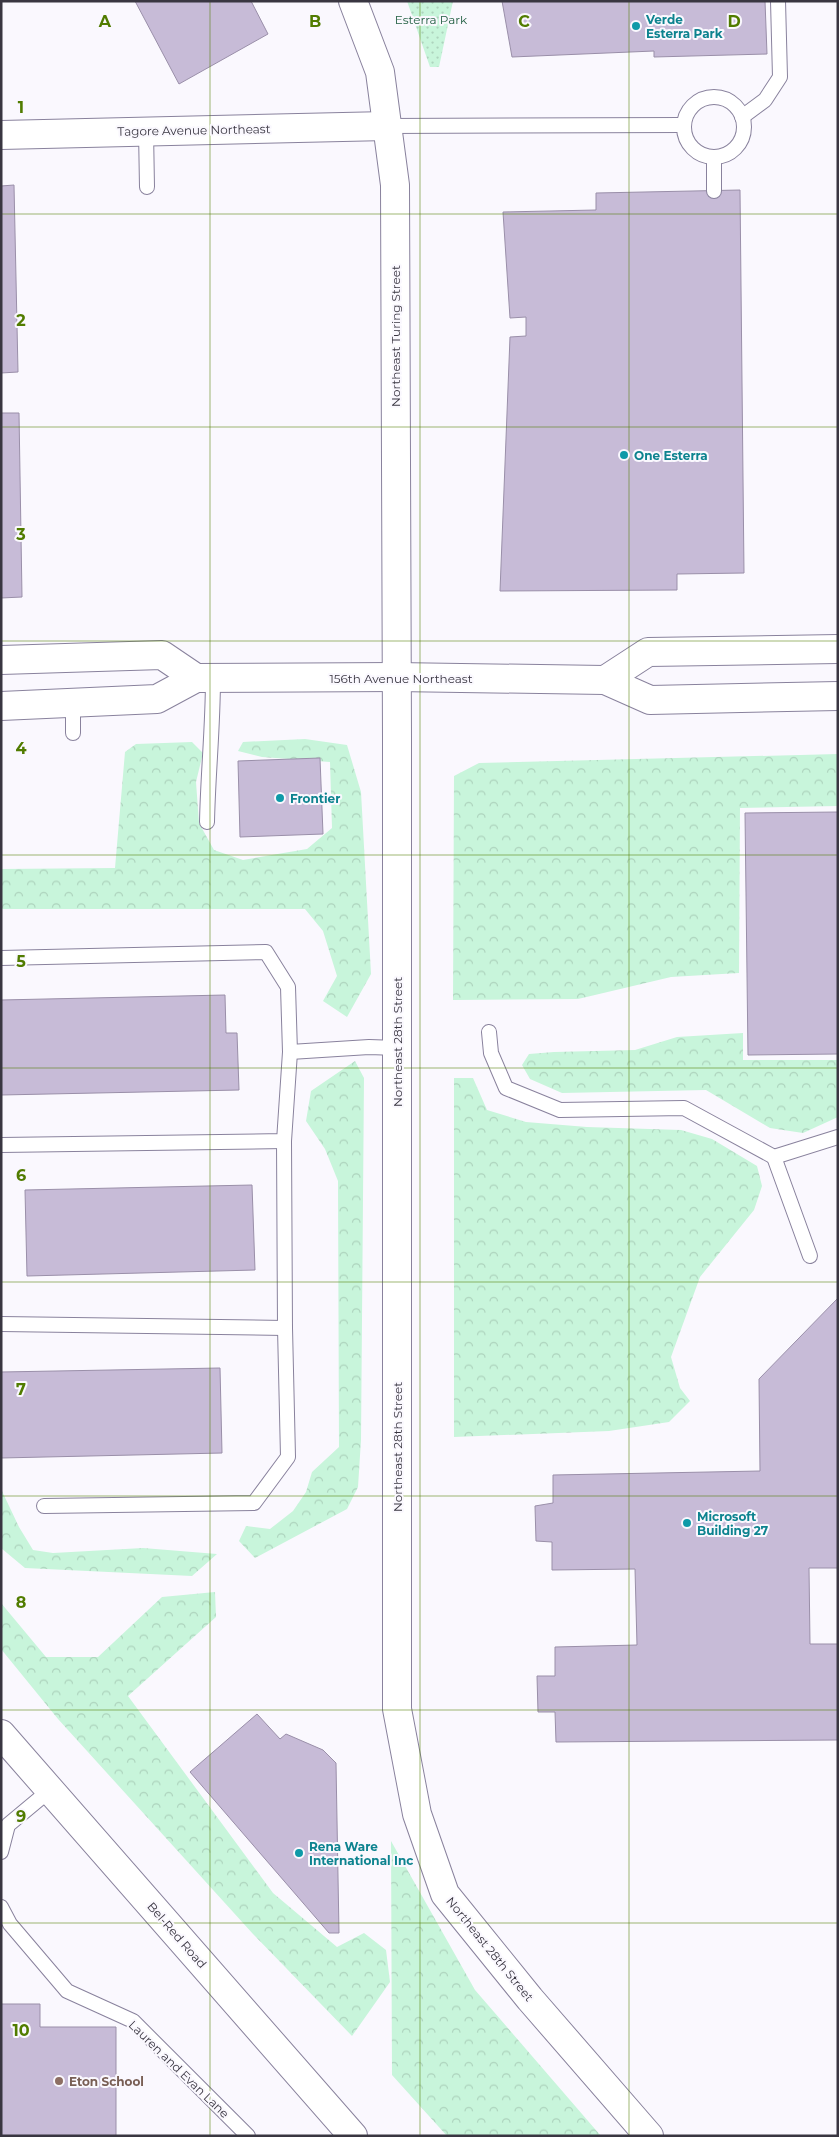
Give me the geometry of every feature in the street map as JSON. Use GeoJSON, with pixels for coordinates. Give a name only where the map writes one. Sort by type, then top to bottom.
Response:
{"type":"FeatureCollection","features":[{"type":"Feature","properties":{"kind":"street","name":"Northeast Turing Street"},"geometry":{"type":"LineString","coordinates":[[353,1],[380,72],[394,185],[396,677]]}},
{"type":"Feature","properties":{"kind":"street","name":"Tagore Avenue Northeast"},"geometry":{"type":"LineString","coordinates":[[1,135],[387,126]]}},
{"type":"Feature","properties":{"kind":"street"},"geometry":{"type":"LineString","coordinates":[[605,680],[648,652],[838,649]]}},
{"type":"Feature","properties":{"kind":"street"},"geometry":{"type":"LineString","coordinates":[[1,660],[162,655],[205,678]]}},
{"type":"Feature","properties":{"kind":"street","name":"156th Avenue Northeast"},"geometry":{"type":"LineString","coordinates":[[1,706],[157,699],[205,678],[396,677],[605,680],[650,700],[838,696]]}},
{"type":"Feature","properties":{"kind":"street","name":"Northeast 28th Street"},"geometry":{"type":"LineString","coordinates":[[396,677],[397,1709],[416,1814],[445,1894],[530,1999],[649,2136]]}},
{"type":"Feature","properties":{"kind":"street","name":"Bel-Red Road"},"geometry":{"type":"LineString","coordinates":[[1,1734],[344,2133]]}},
{"type":"Feature","properties":{"kind":"lane"},"geometry":{"type":"LineString","coordinates":[[742,117],[765,100],[780,77],[778,1]]}},
{"type":"Feature","properties":{"kind":"lane"},"geometry":{"type":"LineString","coordinates":[[709,98],[720,98],[729,102],[742,117],[743,136],[739,144],[723,156],[714,157],[696,151],[685,135],[684,125],[686,116],[692,107],[700,101],[709,98]]}},
{"type":"Feature","properties":{"kind":"lane"},"geometry":{"type":"LineString","coordinates":[[387,126],[684,125]]}},
{"type":"Feature","properties":{"kind":"lane"},"geometry":{"type":"LineString","coordinates":[[146,132],[147,187]]}},
{"type":"Feature","properties":{"kind":"lane"},"geometry":{"type":"LineString","coordinates":[[714,157],[714,191]]}},
{"type":"Feature","properties":{"kind":"lane"},"geometry":{"type":"LineString","coordinates":[[205,678],[213,725],[208,763],[207,822]]}},
{"type":"Feature","properties":{"kind":"lane"},"geometry":{"type":"LineString","coordinates":[[73,702],[73,733]]}},
{"type":"Feature","properties":{"kind":"lane"},"geometry":{"type":"LineString","coordinates":[[1,958],[266,952],[288,987],[290,1052],[284,1142],[288,1457],[254,1503],[44,1506]]}},
{"type":"Feature","properties":{"kind":"lane"},"geometry":{"type":"LineString","coordinates":[[488,1032],[491,1053],[506,1088],[560,1110],[684,1108],[774,1157],[810,1256]]}},
{"type":"Feature","properties":{"kind":"lane"},"geometry":{"type":"LineString","coordinates":[[290,1052],[369,1047],[397,1048]]}},
{"type":"Feature","properties":{"kind":"lane"},"geometry":{"type":"LineString","coordinates":[[774,1157],[838,1137]]}},
{"type":"Feature","properties":{"kind":"lane"},"geometry":{"type":"LineString","coordinates":[[1,1145],[284,1142]]}},
{"type":"Feature","properties":{"kind":"lane"},"geometry":{"type":"LineString","coordinates":[[1,1324],[285,1328]]}},
{"type":"Feature","properties":{"kind":"lane"},"geometry":{"type":"LineString","coordinates":[[1,1852],[8,1825],[50,1790]]}},
{"type":"Feature","properties":{"kind":"lane","name":"Lauren and Evan Lane"},"geometry":{"type":"LineString","coordinates":[[1,1907],[10,1924],[67,1990],[134,2021],[248,2136]]}},
{"type":"Feature","properties":{"kind":"green space","name":"Esterra Park"},"geometry":{"type":"Polygon","coordinates":[[[407,1],[453,1],[439,67],[430,67],[407,1]]]}},
{"type":"Feature","properties":{"kind":"green space"},"geometry":{"type":"Polygon","coordinates":[[[305,739],[347,745],[361,792],[371,974],[347,1017],[323,1001],[337,976],[323,931],[305,909],[1,909],[1,869],[115,868],[125,752],[136,744],[192,742],[203,753],[196,782],[199,823],[214,850],[243,860],[307,849],[332,828],[330,762],[262,757],[238,751],[243,742],[305,739]]]}},
{"type":"Feature","properties":{"kind":"green space"},"geometry":{"type":"Polygon","coordinates":[[[838,754],[838,806],[740,808],[739,973],[671,977],[578,999],[453,1000],[454,776],[479,763],[838,754]]]}},
{"type":"Feature","properties":{"kind":"green space"},"geometry":{"type":"Polygon","coordinates":[[[743,1033],[743,1060],[838,1060],[838,1117],[803,1133],[770,1128],[706,1090],[562,1093],[530,1079],[522,1065],[529,1054],[635,1050],[677,1037],[743,1033]]]}},
{"type":"Feature","properties":{"kind":"green space"},"geometry":{"type":"Polygon","coordinates":[[[355,1061],[364,1078],[361,1440],[358,1487],[347,1509],[255,1558],[239,1541],[246,1526],[270,1529],[293,1511],[306,1492],[312,1472],[339,1447],[338,1181],[325,1149],[306,1121],[311,1091],[355,1061]]]}},
{"type":"Feature","properties":{"kind":"green space"},"geometry":{"type":"Polygon","coordinates":[[[454,1078],[473,1078],[487,1110],[526,1122],[587,1127],[681,1130],[712,1139],[757,1166],[762,1186],[754,1210],[700,1277],[671,1357],[680,1388],[690,1401],[669,1422],[609,1431],[454,1437],[454,1078]]]}},
{"type":"Feature","properties":{"kind":"green space"},"geometry":{"type":"Polygon","coordinates":[[[1,1489],[19,1527],[33,1550],[53,1553],[143,1548],[217,1554],[192,1576],[25,1568],[1,1548],[1,1489]]]}},
{"type":"Feature","properties":{"kind":"green space"},"geometry":{"type":"Polygon","coordinates":[[[215,1592],[216,1617],[128,1696],[273,1893],[337,1947],[364,1933],[386,1950],[390,1982],[352,2036],[253,1934],[58,1719],[1,1649],[1,1603],[46,1657],[98,1657],[162,1597],[215,1592]]]}},
{"type":"Feature","properties":{"kind":"green space"},"geometry":{"type":"Polygon","coordinates":[[[391,1841],[475,1990],[601,2136],[447,2136],[392,2075],[391,1841]]]}},
{"type":"Feature","properties":{"kind":"building"},"geometry":{"type":"Polygon","coordinates":[[[135,1],[251,1],[268,34],[179,84],[135,1]]]}},
{"type":"Feature","properties":{"kind":"building","name":"Verde Esterra Park"},"geometry":{"type":"Polygon","coordinates":[[[502,1],[765,1],[767,54],[654,57],[654,51],[512,57],[502,1]]]}},
{"type":"Feature","properties":{"kind":"building"},"geometry":{"type":"Polygon","coordinates":[[[14,185],[18,372],[1,373],[1,186],[14,185]]]}},
{"type":"Feature","properties":{"kind":"building","name":"One Esterra"},"geometry":{"type":"Polygon","coordinates":[[[740,190],[744,573],[677,574],[677,590],[500,591],[510,337],[526,336],[526,317],[510,318],[503,212],[596,210],[596,193],[740,190]]]}},
{"type":"Feature","properties":{"kind":"building"},"geometry":{"type":"Polygon","coordinates":[[[1,413],[19,413],[22,597],[1,598],[1,413]]]}},
{"type":"Feature","properties":{"kind":"building","name":"Frontier"},"geometry":{"type":"Polygon","coordinates":[[[320,758],[323,834],[240,837],[238,761],[320,758]]]}},
{"type":"Feature","properties":{"kind":"building"},"geometry":{"type":"Polygon","coordinates":[[[838,812],[838,1054],[748,1055],[745,813],[838,812]]]}},
{"type":"Feature","properties":{"kind":"building"},"geometry":{"type":"Polygon","coordinates":[[[225,995],[226,1033],[237,1033],[239,1090],[1,1095],[1,1000],[225,995]]]}},
{"type":"Feature","properties":{"kind":"building"},"geometry":{"type":"Polygon","coordinates":[[[252,1185],[255,1270],[27,1276],[25,1190],[252,1185]]]}},
{"type":"Feature","properties":{"kind":"building","name":"Microsoft Building 27"},"geometry":{"type":"Polygon","coordinates":[[[838,1298],[838,1568],[809,1568],[810,1644],[838,1644],[838,1740],[556,1742],[555,1712],[538,1712],[537,1676],[555,1676],[555,1647],[637,1645],[635,1569],[552,1570],[552,1542],[536,1541],[535,1506],[553,1503],[553,1475],[760,1471],[759,1379],[838,1298]]]}},
{"type":"Feature","properties":{"kind":"building"},"geometry":{"type":"Polygon","coordinates":[[[220,1368],[222,1453],[1,1458],[1,1372],[220,1368]]]}},
{"type":"Feature","properties":{"kind":"building","name":"Rena Ware International Inc"},"geometry":{"type":"Polygon","coordinates":[[[257,1714],[280,1739],[286,1734],[323,1750],[336,1763],[339,1933],[329,1933],[190,1772],[257,1714]]]}},
{"type":"Feature","properties":{"kind":"building","name":"Eton School"},"geometry":{"type":"Polygon","coordinates":[[[1,2004],[40,2004],[40,2027],[116,2027],[116,2136],[1,2136],[1,2004]]]}},
{"type":"Feature","properties":{"kind":"place","name":"Verde Esterra Park"},"geometry":{"type":"Point","coordinates":[636,26]}},
{"type":"Feature","properties":{"kind":"place","name":"One Esterra"},"geometry":{"type":"Point","coordinates":[624,455]}},
{"type":"Feature","properties":{"kind":"place","name":"Frontier"},"geometry":{"type":"Point","coordinates":[280,798]}},
{"type":"Feature","properties":{"kind":"place","name":"Microsoft Building 27"},"geometry":{"type":"Point","coordinates":[687,1523]}},
{"type":"Feature","properties":{"kind":"place","name":"Rena Ware International Inc"},"geometry":{"type":"Point","coordinates":[299,1853]}},
{"type":"Feature","properties":{"kind":"place","name":"Eton School"},"geometry":{"type":"Point","coordinates":[59,2081]}}]}
